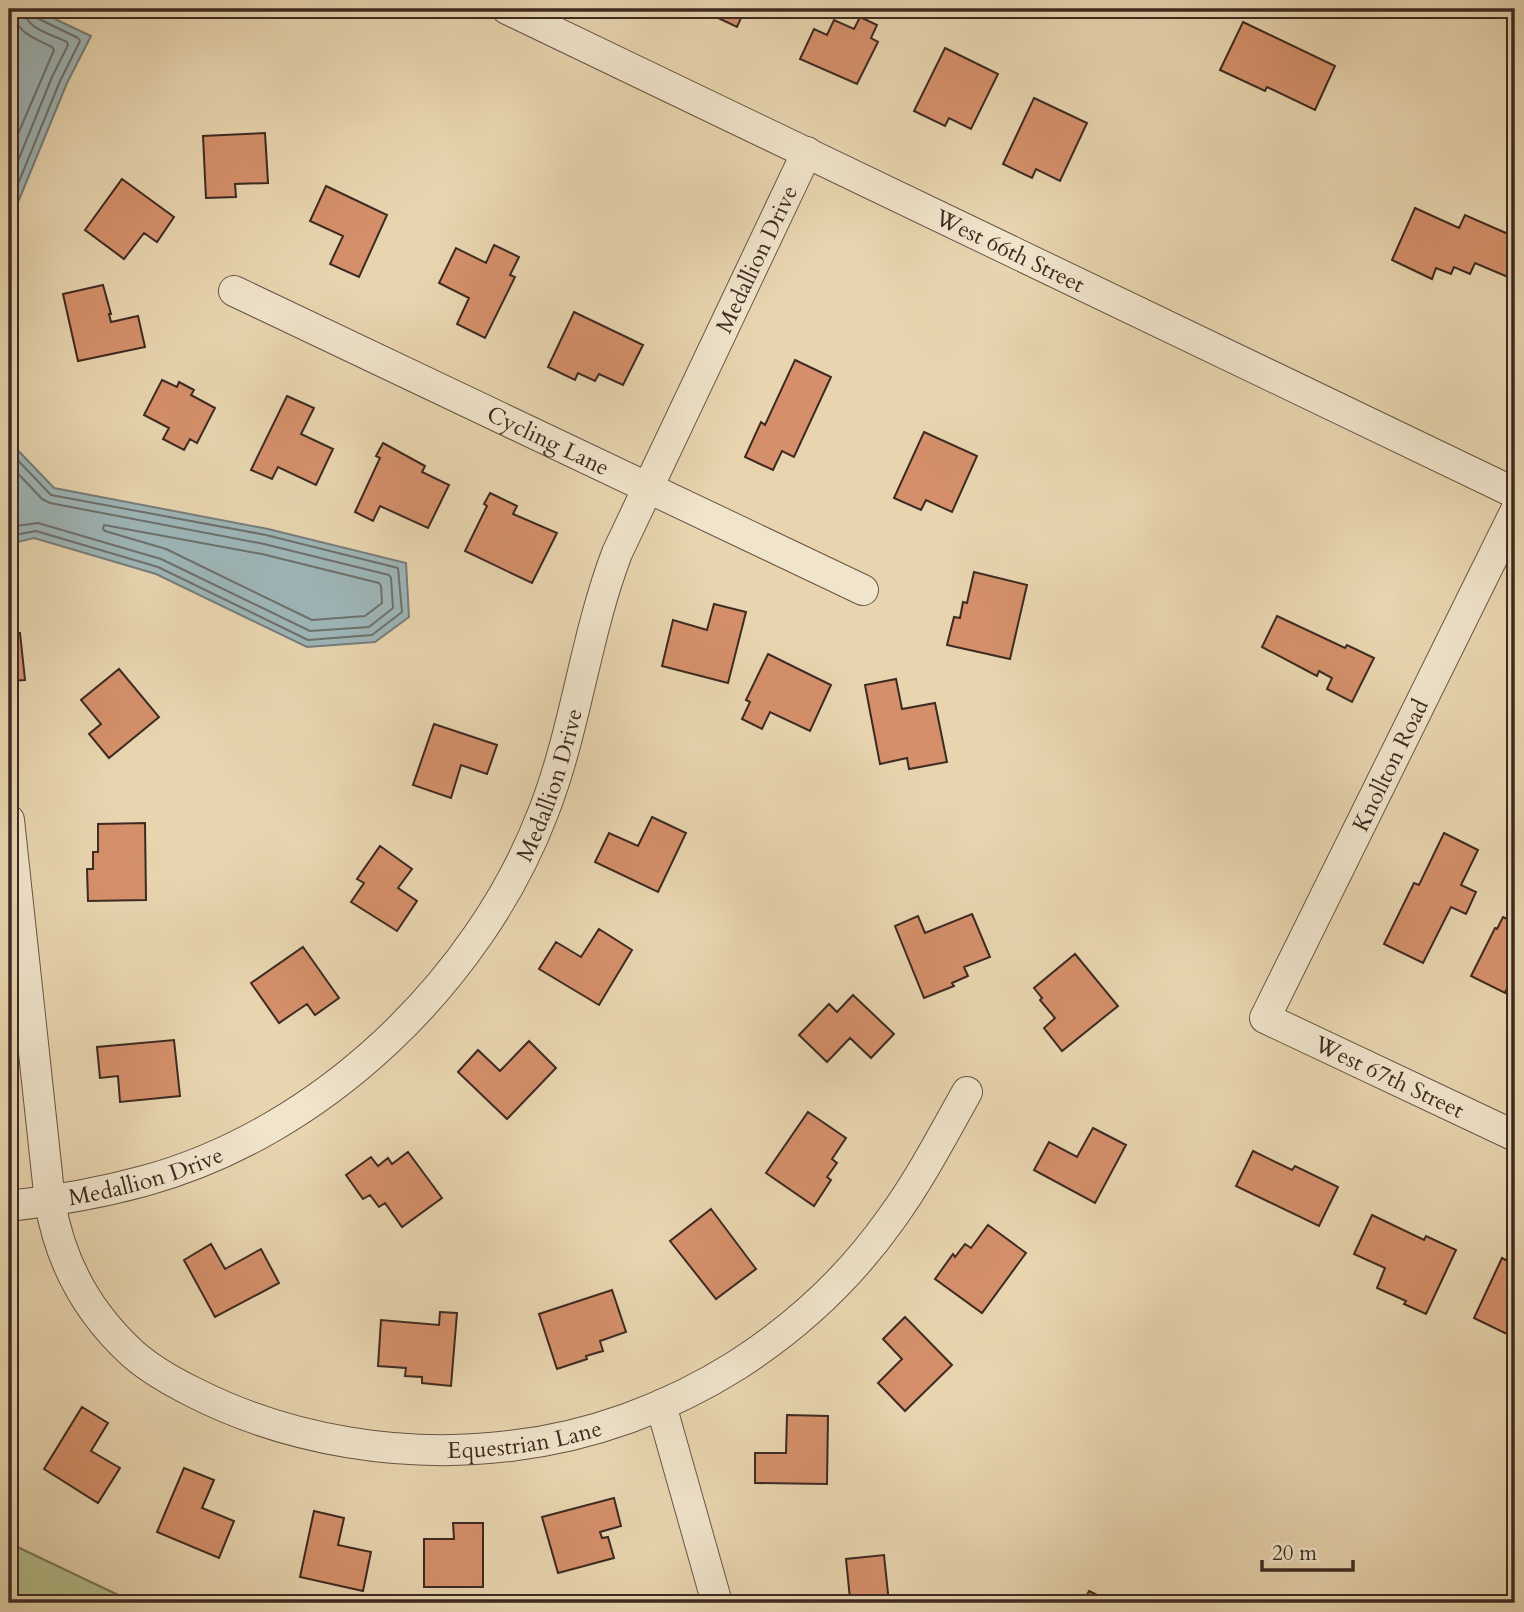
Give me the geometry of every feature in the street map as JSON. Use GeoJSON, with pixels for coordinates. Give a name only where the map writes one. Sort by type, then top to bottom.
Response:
{"type":"FeatureCollection","features":[{"type":"Feature","properties":{"kind":"street","name":"West 66th Street"},"geometry":{"type":"LineString","coordinates":[[506,9],[1515,493]]}},
{"type":"Feature","properties":{"kind":"street","name":"Medallion Drive"},"geometry":{"type":"LineString","coordinates":[[9,1206],[50,1202],[145,1181],[223,1151],[261,1132],[320,1096],[364,1062],[434,993],[476,939],[507,890],[532,840],[561,763],[607,582],[617,553],[807,152]]}},
{"type":"Feature","properties":{"kind":"street","name":"Cycling Lane"},"geometry":{"type":"LineString","coordinates":[[234,291],[863,590]]}},
{"type":"Feature","properties":{"kind":"street","name":"Knollton Road"},"geometry":{"type":"LineString","coordinates":[[1265,1018],[1515,512]]}},
{"type":"Feature","properties":{"kind":"street","name":"Equestrian Lane"},"geometry":{"type":"LineString","coordinates":[[9,820],[50,1202],[55,1229],[72,1273],[88,1304],[135,1355],[157,1371],[206,1398],[244,1415],[326,1438],[410,1450],[510,1446],[566,1436],[621,1421],[661,1405],[700,1386],[761,1349],[806,1313],[846,1275],[891,1219],[967,1092]]}},
{"type":"Feature","properties":{"kind":"street","name":"West 67th Street"},"geometry":{"type":"LineString","coordinates":[[1265,1018],[1515,1136]]}},
{"type":"Feature","properties":{"kind":"street"},"geometry":{"type":"LineString","coordinates":[[661,1405],[717,1603]]}},
{"type":"Feature","properties":{"kind":"green space"},"geometry":{"type":"Polygon","coordinates":[[[9,1543],[135,1603],[9,1603],[9,1543]]]}},
{"type":"Feature","properties":{"kind":"water"},"geometry":{"type":"Polygon","coordinates":[[[9,9],[34,9],[91,36],[67,83],[9,224],[9,9]]]}},
{"type":"Feature","properties":{"kind":"water"},"geometry":{"type":"Polygon","coordinates":[[[9,441],[54,488],[268,529],[406,563],[409,617],[375,642],[307,647],[156,574],[34,538],[9,544],[9,441]]]}},
{"type":"Feature","properties":{"kind":"building"},"geometry":{"type":"Polygon","coordinates":[[[699,9],[745,9],[737,27],[699,9]]]}},
{"type":"Feature","properties":{"kind":"building"},"geometry":{"type":"Polygon","coordinates":[[[860,17],[877,25],[871,38],[878,42],[857,84],[800,59],[814,29],[827,35],[834,20],[854,29],[860,17]]]}},
{"type":"Feature","properties":{"kind":"building"},"geometry":{"type":"Polygon","coordinates":[[[1243,22],[1335,66],[1315,110],[1267,87],[1265,91],[1220,70],[1243,22]]]}},
{"type":"Feature","properties":{"kind":"building"},"geometry":{"type":"Polygon","coordinates":[[[945,48],[998,74],[971,129],[949,118],[945,126],[914,111],[945,48]]]}},
{"type":"Feature","properties":{"kind":"building"},"geometry":{"type":"Polygon","coordinates":[[[1034,98],[1087,123],[1060,181],[1036,169],[1032,178],[1003,164],[1034,98]]]}},
{"type":"Feature","properties":{"kind":"building"},"geometry":{"type":"Polygon","coordinates":[[[265,133],[268,183],[235,184],[236,197],[206,198],[203,136],[265,133]]]}},
{"type":"Feature","properties":{"kind":"building"},"geometry":{"type":"Polygon","coordinates":[[[122,179],[174,217],[157,242],[144,233],[124,259],[85,230],[122,179]]]}},
{"type":"Feature","properties":{"kind":"building"},"geometry":{"type":"Polygon","coordinates":[[[326,186],[387,215],[359,277],[330,264],[343,236],[310,221],[326,186]]]}},
{"type":"Feature","properties":{"kind":"building"},"geometry":{"type":"Polygon","coordinates":[[[1415,208],[1459,228],[1465,215],[1515,237],[1515,280],[1475,263],[1470,274],[1454,267],[1451,274],[1436,268],[1432,279],[1392,260],[1415,208]]]}},
{"type":"Feature","properties":{"kind":"building"},"geometry":{"type":"Polygon","coordinates":[[[494,245],[519,257],[510,275],[515,277],[485,338],[457,324],[469,298],[439,283],[456,248],[486,263],[494,245]]]}},
{"type":"Feature","properties":{"kind":"building"},"geometry":{"type":"Polygon","coordinates":[[[103,285],[111,322],[138,316],[145,347],[78,361],[63,294],[103,285]]]}},
{"type":"Feature","properties":{"kind":"building"},"geometry":{"type":"Polygon","coordinates":[[[574,312],[643,345],[623,385],[599,374],[595,381],[578,373],[575,380],[548,367],[574,312]]]}},
{"type":"Feature","properties":{"kind":"building"},"geometry":{"type":"Polygon","coordinates":[[[795,360],[831,377],[794,457],[782,451],[773,470],[745,457],[761,422],[765,425],[795,360]]]}},
{"type":"Feature","properties":{"kind":"building"},"geometry":{"type":"Polygon","coordinates":[[[162,380],[177,387],[179,382],[194,390],[191,395],[215,408],[197,443],[190,439],[184,450],[163,439],[169,428],[144,415],[162,380]]]}},
{"type":"Feature","properties":{"kind":"building"},"geometry":{"type":"Polygon","coordinates":[[[287,396],[314,408],[301,434],[333,449],[316,485],[278,467],[272,479],[251,470],[287,396]]]}},
{"type":"Feature","properties":{"kind":"building"},"geometry":{"type":"Polygon","coordinates":[[[924,432],[977,456],[952,512],[926,500],[921,510],[894,498],[924,432]]]}},
{"type":"Feature","properties":{"kind":"building"},"geometry":{"type":"Polygon","coordinates":[[[383,443],[425,466],[422,472],[449,485],[428,528],[380,506],[373,521],[355,512],[380,458],[376,456],[383,443]]]}},
{"type":"Feature","properties":{"kind":"building"},"geometry":{"type":"Polygon","coordinates":[[[490,493],[517,506],[513,514],[557,533],[532,583],[465,551],[487,506],[484,504],[490,493]]]}},
{"type":"Feature","properties":{"kind":"building"},"geometry":{"type":"Polygon","coordinates":[[[974,572],[1027,585],[1010,659],[947,645],[954,617],[960,618],[963,602],[967,603],[974,572]]]}},
{"type":"Feature","properties":{"kind":"building"},"geometry":{"type":"Polygon","coordinates":[[[714,604],[746,612],[728,683],[662,666],[673,620],[707,630],[714,604]]]}},
{"type":"Feature","properties":{"kind":"building"},"geometry":{"type":"Polygon","coordinates":[[[1277,616],[1345,648],[1347,645],[1374,658],[1352,702],[1327,689],[1332,678],[1319,671],[1317,676],[1262,647],[1277,616]]]}},
{"type":"Feature","properties":{"kind":"building"},"geometry":{"type":"Polygon","coordinates":[[[20,633],[25,680],[9,681],[9,635],[20,633]]]}},
{"type":"Feature","properties":{"kind":"building"},"geometry":{"type":"Polygon","coordinates":[[[768,654],[831,685],[810,731],[770,712],[762,729],[742,719],[750,702],[746,700],[768,654]]]}},
{"type":"Feature","properties":{"kind":"building"},"geometry":{"type":"Polygon","coordinates":[[[119,669],[159,717],[109,758],[89,734],[101,724],[81,700],[119,669]]]}},
{"type":"Feature","properties":{"kind":"building"},"geometry":{"type":"Polygon","coordinates":[[[896,679],[902,709],[935,703],[947,762],[909,769],[907,758],[880,764],[865,685],[896,679]]]}},
{"type":"Feature","properties":{"kind":"building"},"geometry":{"type":"Polygon","coordinates":[[[434,724],[497,745],[487,774],[461,765],[451,798],[413,785],[434,724]]]}},
{"type":"Feature","properties":{"kind":"building"},"geometry":{"type":"Polygon","coordinates":[[[652,817],[686,833],[658,892],[595,862],[609,833],[638,846],[652,817]]]}},
{"type":"Feature","properties":{"kind":"building"},"geometry":{"type":"Polygon","coordinates":[[[145,823],[146,900],[88,901],[87,869],[93,869],[93,852],[98,852],[98,824],[145,823]]]}},
{"type":"Feature","properties":{"kind":"building"},"geometry":{"type":"Polygon","coordinates":[[[1444,833],[1478,850],[1461,885],[1476,892],[1466,914],[1451,907],[1423,963],[1384,944],[1414,883],[1419,885],[1444,833]]]}},
{"type":"Feature","properties":{"kind":"building"},"geometry":{"type":"Polygon","coordinates":[[[380,846],[412,869],[398,888],[417,901],[397,931],[351,902],[364,883],[357,879],[380,846]]]}},
{"type":"Feature","properties":{"kind":"building"},"geometry":{"type":"Polygon","coordinates":[[[972,914],[990,957],[964,967],[968,976],[952,983],[954,986],[924,998],[895,926],[918,916],[925,933],[972,914]]]}},
{"type":"Feature","properties":{"kind":"building"},"geometry":{"type":"Polygon","coordinates":[[[1503,917],[1515,923],[1515,990],[1508,986],[1505,993],[1471,976],[1503,917]]]}},
{"type":"Feature","properties":{"kind":"building"},"geometry":{"type":"Polygon","coordinates":[[[599,929],[632,950],[599,1005],[539,969],[556,942],[581,957],[599,929]]]}},
{"type":"Feature","properties":{"kind":"building"},"geometry":{"type":"Polygon","coordinates":[[[303,947],[339,998],[315,1015],[307,1004],[279,1023],[251,983],[303,947]]]}},
{"type":"Feature","properties":{"kind":"building"},"geometry":{"type":"Polygon","coordinates":[[[1075,954],[1118,1006],[1062,1051],[1044,1028],[1055,1018],[1034,988],[1075,954]]]}},
{"type":"Feature","properties":{"kind":"building"},"geometry":{"type":"Polygon","coordinates":[[[853,995],[894,1034],[871,1058],[850,1038],[827,1062],[799,1035],[829,1004],[837,1012],[853,995]]]}},
{"type":"Feature","properties":{"kind":"building"},"geometry":{"type":"Polygon","coordinates":[[[174,1040],[180,1096],[120,1102],[118,1076],[100,1078],[97,1047],[174,1040]]]}},
{"type":"Feature","properties":{"kind":"building"},"geometry":{"type":"Polygon","coordinates":[[[529,1041],[556,1068],[507,1119],[458,1072],[478,1050],[500,1071],[529,1041]]]}},
{"type":"Feature","properties":{"kind":"building"},"geometry":{"type":"Polygon","coordinates":[[[808,1112],[846,1138],[832,1159],[837,1163],[827,1177],[831,1180],[814,1206],[766,1173],[808,1112]]]}},
{"type":"Feature","properties":{"kind":"building"},"geometry":{"type":"Polygon","coordinates":[[[1093,1128],[1126,1145],[1095,1203],[1034,1170],[1049,1142],[1077,1157],[1093,1128]]]}},
{"type":"Feature","properties":{"kind":"building"},"geometry":{"type":"Polygon","coordinates":[[[1253,1151],[1292,1170],[1295,1166],[1338,1187],[1319,1226],[1236,1186],[1253,1151]]]}},
{"type":"Feature","properties":{"kind":"building"},"geometry":{"type":"Polygon","coordinates":[[[408,1152],[442,1198],[402,1227],[385,1203],[379,1207],[370,1195],[363,1199],[346,1175],[371,1157],[378,1166],[388,1158],[392,1164],[408,1152]]]}},
{"type":"Feature","properties":{"kind":"building"},"geometry":{"type":"Polygon","coordinates":[[[711,1209],[756,1269],[716,1299],[670,1241],[711,1209]]]}},
{"type":"Feature","properties":{"kind":"building"},"geometry":{"type":"Polygon","coordinates":[[[1372,1215],[1424,1240],[1426,1236],[1456,1250],[1426,1314],[1404,1304],[1406,1301],[1377,1288],[1385,1268],[1354,1254],[1372,1215]]]}},
{"type":"Feature","properties":{"kind":"building"},"geometry":{"type":"Polygon","coordinates":[[[988,1225],[1026,1253],[982,1313],[935,1279],[953,1254],[955,1257],[965,1244],[971,1248],[988,1225]]]}},
{"type":"Feature","properties":{"kind":"building"},"geometry":{"type":"Polygon","coordinates":[[[211,1244],[225,1269],[261,1249],[279,1283],[215,1317],[184,1260],[211,1244]]]}},
{"type":"Feature","properties":{"kind":"building"},"geometry":{"type":"Polygon","coordinates":[[[1502,1258],[1515,1265],[1515,1338],[1474,1318],[1502,1258]]]}},
{"type":"Feature","properties":{"kind":"building"},"geometry":{"type":"Polygon","coordinates":[[[612,1290],[626,1332],[600,1341],[603,1351],[557,1369],[539,1314],[612,1290]]]}},
{"type":"Feature","properties":{"kind":"building"},"geometry":{"type":"Polygon","coordinates":[[[440,1312],[457,1313],[451,1386],[422,1383],[422,1377],[405,1376],[406,1368],[378,1366],[381,1320],[439,1325],[440,1312]]]}},
{"type":"Feature","properties":{"kind":"building"},"geometry":{"type":"Polygon","coordinates":[[[905,1317],[952,1365],[905,1411],[878,1383],[902,1359],[883,1339],[905,1317]]]}},
{"type":"Feature","properties":{"kind":"building"},"geometry":{"type":"Polygon","coordinates":[[[82,1407],[108,1423],[91,1451],[120,1468],[98,1503],[44,1469],[82,1407]]]}},
{"type":"Feature","properties":{"kind":"building"},"geometry":{"type":"Polygon","coordinates":[[[787,1415],[828,1416],[827,1484],[755,1483],[755,1453],[786,1453],[787,1415]]]}},
{"type":"Feature","properties":{"kind":"building"},"geometry":{"type":"Polygon","coordinates":[[[184,1468],[214,1480],[202,1508],[234,1521],[219,1558],[157,1532],[184,1468]]]}},
{"type":"Feature","properties":{"kind":"building"},"geometry":{"type":"Polygon","coordinates":[[[614,1498],[621,1526],[600,1532],[602,1538],[608,1537],[614,1558],[558,1573],[542,1517],[614,1498]]]}},
{"type":"Feature","properties":{"kind":"building"},"geometry":{"type":"Polygon","coordinates":[[[314,1511],[344,1518],[338,1545],[371,1552],[363,1591],[300,1577],[314,1511]]]}},
{"type":"Feature","properties":{"kind":"building"},"geometry":{"type":"Polygon","coordinates":[[[453,1523],[483,1523],[483,1587],[424,1587],[424,1539],[454,1539],[453,1523]]]}},
{"type":"Feature","properties":{"kind":"building"},"geometry":{"type":"Polygon","coordinates":[[[884,1555],[889,1603],[820,1603],[850,1599],[846,1559],[884,1555]]]}},
{"type":"Feature","properties":{"kind":"building"},"geometry":{"type":"Polygon","coordinates":[[[1089,1591],[1113,1603],[1083,1603],[1089,1591]]]}}]}
